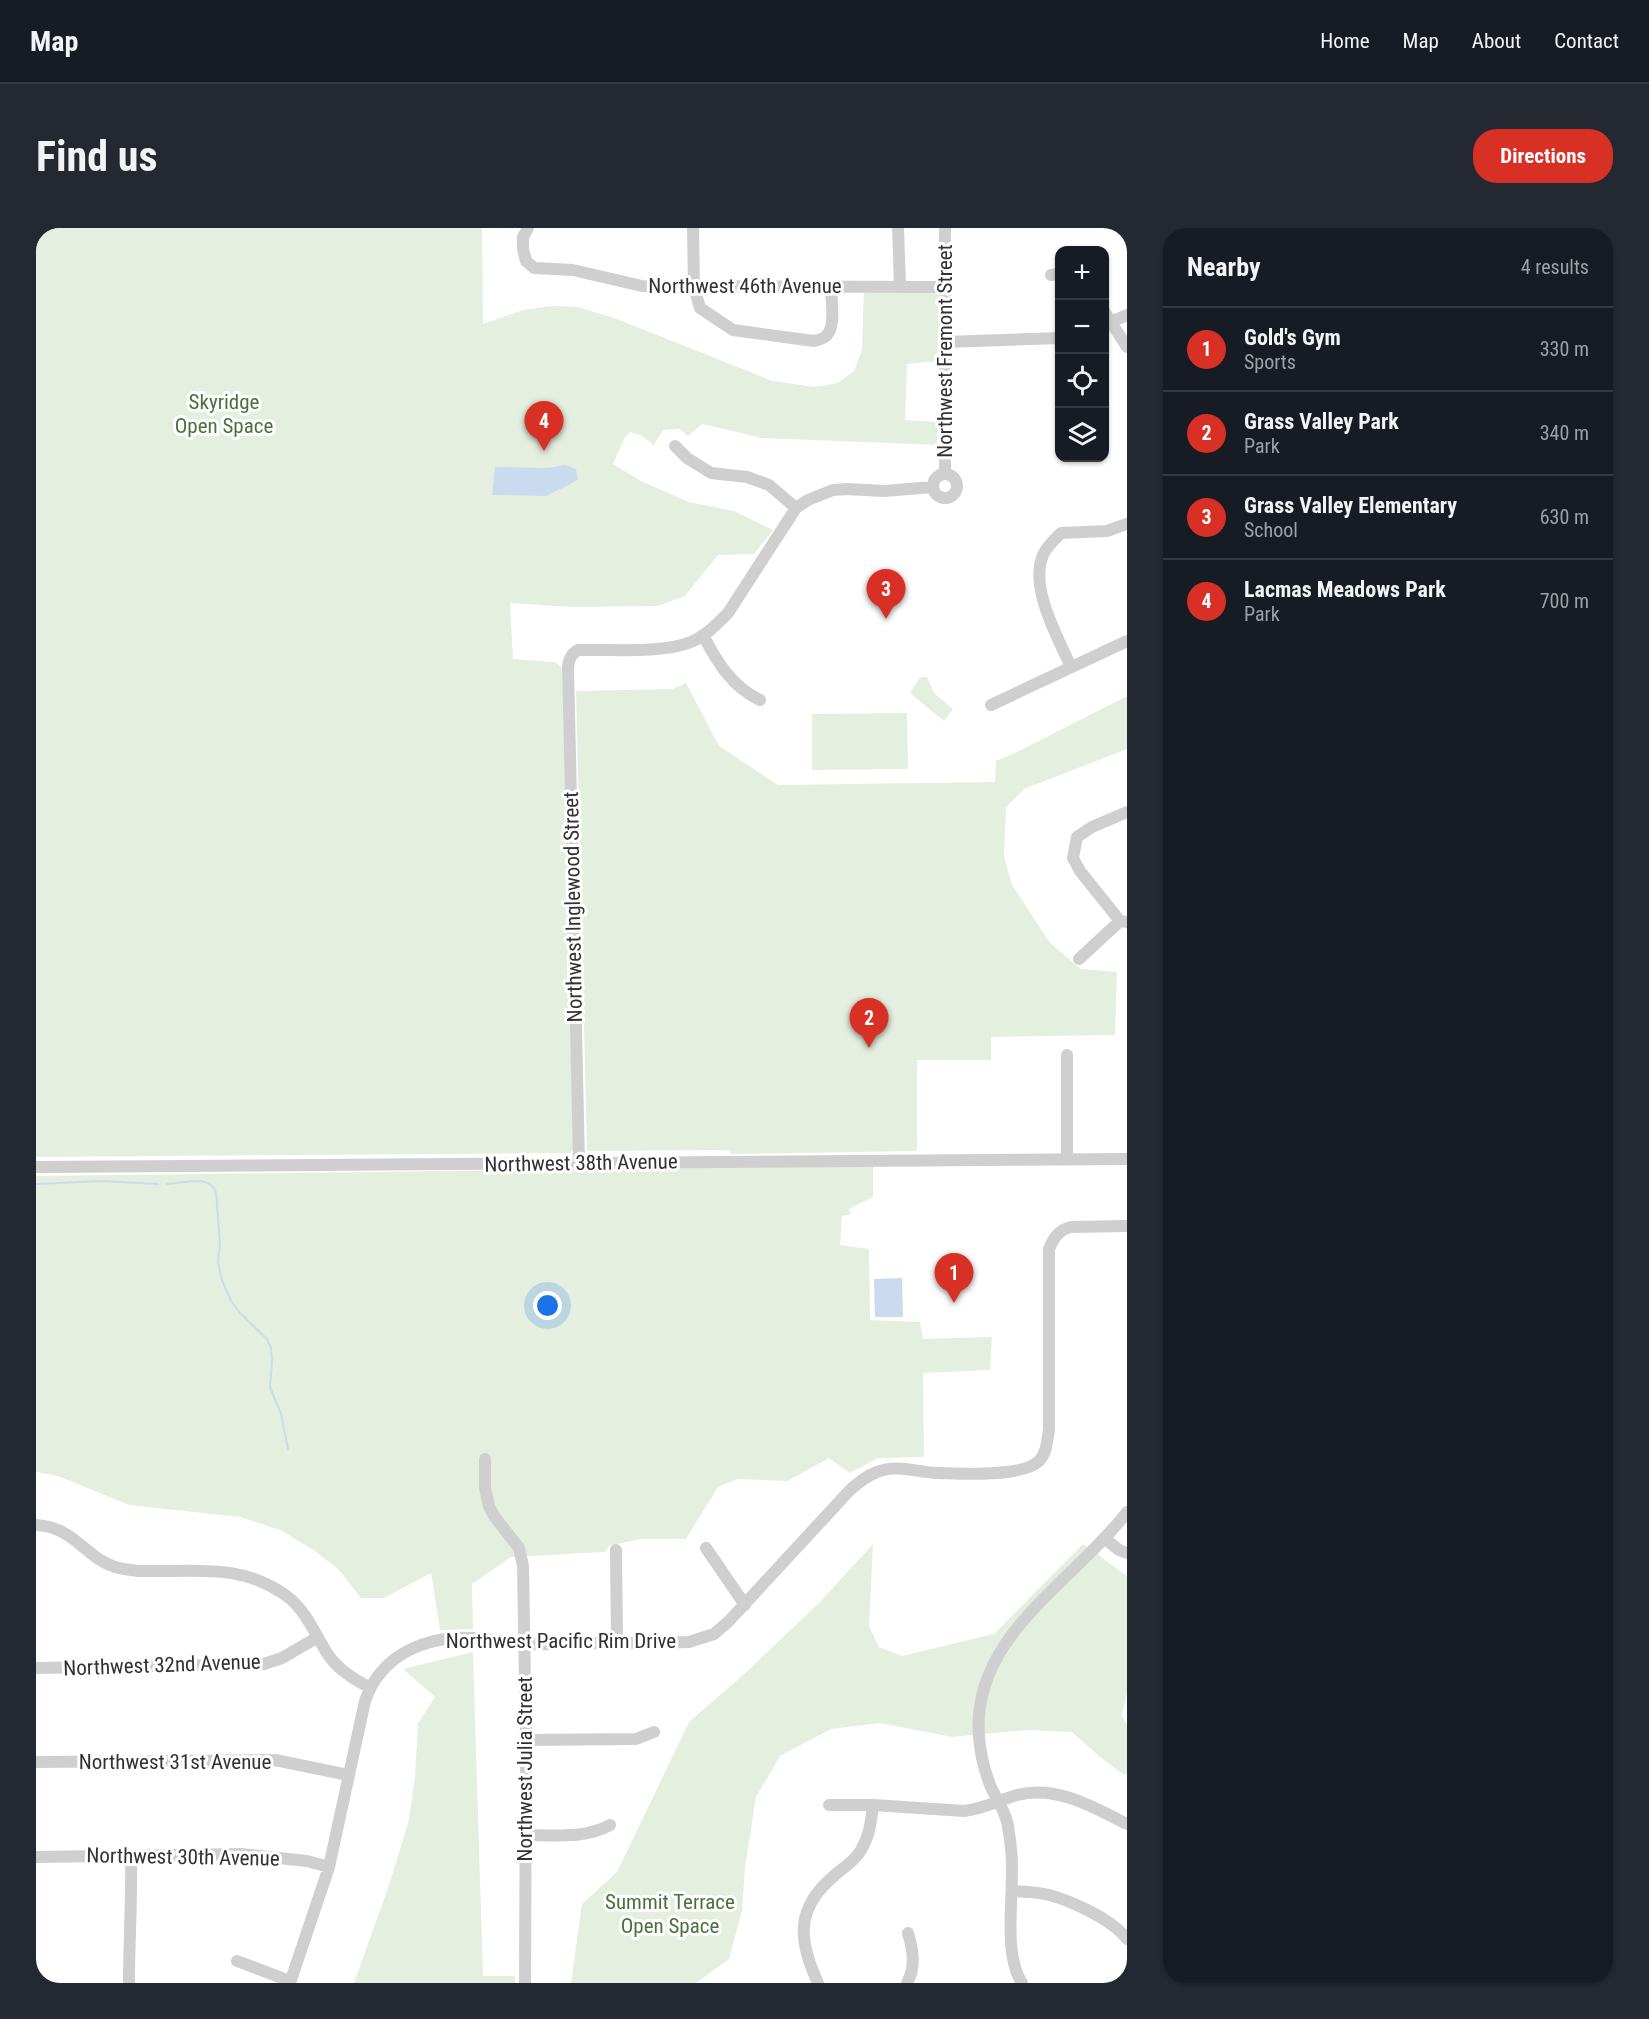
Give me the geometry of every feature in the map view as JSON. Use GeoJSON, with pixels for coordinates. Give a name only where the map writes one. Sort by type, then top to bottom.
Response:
{"type":"FeatureCollection","features":[{"type":"Feature","properties":{"kind":"street","name":"Northwest 46th Avenue"},"geometry":{"type":"LineString","coordinates":[[528,228],[523,237],[523,249],[526,261],[534,267],[573,270],[652,288],[945,286]]}},
{"type":"Feature","properties":{"kind":"street"},"geometry":{"type":"LineString","coordinates":[[693,228],[693,288],[699,308],[733,330],[814,341],[827,335],[830,329],[831,287]]}},
{"type":"Feature","properties":{"kind":"street"},"geometry":{"type":"LineString","coordinates":[[898,228],[900,286]]}},
{"type":"Feature","properties":{"kind":"street","name":"Northwest Fremont Street"},"geometry":{"type":"LineString","coordinates":[[945,228],[945,474]]}},
{"type":"Feature","properties":{"kind":"street"},"geometry":{"type":"LineString","coordinates":[[1109,323],[1127,315]]}},
{"type":"Feature","properties":{"kind":"street"},"geometry":{"type":"LineString","coordinates":[[1109,324],[1127,347]]}},
{"type":"Feature","properties":{"kind":"street"},"geometry":{"type":"LineString","coordinates":[[945,342],[1055,339]]}},
{"type":"Feature","properties":{"kind":"street"},"geometry":{"type":"LineString","coordinates":[[675,446],[687,458],[711,472],[747,477],[769,485],[796,508]]}},
{"type":"Feature","properties":{"kind":"street"},"geometry":{"type":"LineString","coordinates":[[945,474],[953,477],[957,485],[953,494],[941,497],[936,494],[933,487],[935,480],[945,474]]}},
{"type":"Feature","properties":{"kind":"street"},"geometry":{"type":"LineString","coordinates":[[760,700],[744,693],[719,666],[703,635],[728,613],[796,508],[833,490],[884,491],[933,487]]}},
{"type":"Feature","properties":{"kind":"street"},"geometry":{"type":"LineString","coordinates":[[1071,667],[1045,606],[1039,572],[1042,556],[1050,543],[1061,533],[1107,531],[1127,524]]}},
{"type":"Feature","properties":{"kind":"street","name":"Northwest Inglewood Street"},"geometry":{"type":"LineString","coordinates":[[579,1163],[568,667],[573,653],[578,650],[662,649],[686,644],[703,635]]}},
{"type":"Feature","properties":{"kind":"street"},"geometry":{"type":"LineString","coordinates":[[992,705],[1127,641]]}},
{"type":"Feature","properties":{"kind":"street"},"geometry":{"type":"LineString","coordinates":[[1079,959],[1124,921],[1080,871],[1073,858],[1077,837],[1092,827],[1127,812]]}},
{"type":"Feature","properties":{"kind":"street"},"geometry":{"type":"LineString","coordinates":[[1067,1055],[1067,1159]]}},
{"type":"Feature","properties":{"kind":"street","name":"Northwest 38th Avenue"},"geometry":{"type":"LineString","coordinates":[[36,1167],[1127,1159]]}},
{"type":"Feature","properties":{"kind":"street","name":"Northwest Pacific Rim Drive"},"geometry":{"type":"LineString","coordinates":[[290,1982],[329,1867],[369,1687],[383,1668],[403,1652],[448,1638],[472,1638],[525,1644],[689,1642],[714,1634],[745,1605],[850,1490],[863,1479],[893,1468],[910,1468],[934,1473],[1009,1472],[1027,1469],[1040,1460],[1046,1449],[1049,1430],[1049,1249],[1058,1233],[1063,1229],[1127,1226]]}},
{"type":"Feature","properties":{"kind":"street","name":"Northwest Julia Street"},"geometry":{"type":"LineString","coordinates":[[485,1459],[485,1488],[489,1506],[519,1548],[523,1566],[526,1740],[525,1983]]}},
{"type":"Feature","properties":{"kind":"street"},"geometry":{"type":"LineString","coordinates":[[1022,1983],[1013,1965],[1011,1851],[1007,1822],[982,1760],[979,1735],[979,1713],[986,1680],[997,1656],[1014,1630],[1127,1512]]}},
{"type":"Feature","properties":{"kind":"street"},"geometry":{"type":"LineString","coordinates":[[36,1525],[60,1530],[75,1538],[99,1558],[113,1566],[132,1571],[218,1571],[245,1574],[269,1584],[290,1599],[306,1618],[337,1665],[351,1678],[369,1687]]}},
{"type":"Feature","properties":{"kind":"street"},"geometry":{"type":"LineString","coordinates":[[1104,1538],[1119,1550],[1127,1553]]}},
{"type":"Feature","properties":{"kind":"street"},"geometry":{"type":"LineString","coordinates":[[706,1548],[745,1605]]}},
{"type":"Feature","properties":{"kind":"street"},"geometry":{"type":"LineString","coordinates":[[616,1550],[617,1643]]}},
{"type":"Feature","properties":{"kind":"street","name":"Northwest 32nd Avenue"},"geometry":{"type":"LineString","coordinates":[[36,1668],[264,1664],[282,1658],[318,1636]]}},
{"type":"Feature","properties":{"kind":"street"},"geometry":{"type":"LineString","coordinates":[[526,1740],[636,1739],[654,1732]]}},
{"type":"Feature","properties":{"kind":"street","name":"Northwest 31st Avenue"},"geometry":{"type":"LineString","coordinates":[[36,1762],[275,1760],[348,1775]]}},
{"type":"Feature","properties":{"kind":"street"},"geometry":{"type":"LineString","coordinates":[[829,1805],[873,1805],[964,1811],[979,1809],[1018,1795],[1061,1794],[1077,1799],[1127,1824]]}},
{"type":"Feature","properties":{"kind":"street"},"geometry":{"type":"LineString","coordinates":[[818,1983],[808,1962],[803,1941],[803,1928],[809,1907],[821,1888],[835,1874],[851,1864],[861,1851],[869,1834],[873,1805]]}},
{"type":"Feature","properties":{"kind":"street"},"geometry":{"type":"LineString","coordinates":[[525,1835],[585,1834],[599,1831],[610,1825]]}},
{"type":"Feature","properties":{"kind":"street","name":"Northwest 30th Avenue"},"geometry":{"type":"LineString","coordinates":[[36,1857],[265,1855],[308,1861],[329,1867]]}},
{"type":"Feature","properties":{"kind":"street"},"geometry":{"type":"LineString","coordinates":[[129,1983],[131,1856]]}},
{"type":"Feature","properties":{"kind":"street"},"geometry":{"type":"LineString","coordinates":[[1012,1892],[1033,1892],[1052,1896],[1110,1923],[1127,1939]]}},
{"type":"Feature","properties":{"kind":"street"},"geometry":{"type":"LineString","coordinates":[[907,1983],[913,1972],[912,1948],[908,1933]]}},
{"type":"Feature","properties":{"kind":"street"},"geometry":{"type":"LineString","coordinates":[[237,1960],[290,1982]]}},
{"type":"Feature","properties":{"kind":"green space","name":"Skyridge Open Space"},"geometry":{"type":"Polygon","coordinates":[[[36,228],[482,228],[483,324],[523,310],[552,306],[578,307],[617,319],[773,381],[815,387],[838,383],[854,371],[862,349],[864,291],[940,290],[937,361],[907,364],[905,420],[937,422],[937,445],[762,438],[702,424],[688,436],[680,429],[663,430],[654,445],[640,435],[630,432],[625,437],[613,464],[641,481],[689,502],[734,511],[773,530],[754,554],[718,555],[685,596],[658,606],[571,607],[510,603],[513,659],[555,662],[562,668],[573,1150],[570,1153],[36,1157],[36,228]]]}},
{"type":"Feature","properties":{"kind":"green space"},"geometry":{"type":"Polygon","coordinates":[[[920,677],[927,677],[934,693],[953,709],[944,721],[911,694],[920,677]]]}},
{"type":"Feature","properties":{"kind":"green space"},"geometry":{"type":"Polygon","coordinates":[[[686,683],[719,746],[778,785],[995,782],[996,761],[1127,696],[1127,749],[1024,789],[1006,807],[1004,856],[1012,885],[1050,943],[1081,969],[1117,972],[1115,1035],[991,1037],[991,1060],[917,1060],[917,1151],[731,1154],[730,1150],[587,1151],[576,691],[672,689],[686,683]]]}},
{"type":"Feature","properties":{"kind":"green space"},"geometry":{"type":"Polygon","coordinates":[[[907,713],[908,769],[812,770],[812,714],[907,713]]]}},
{"type":"Feature","properties":{"kind":"green space"},"geometry":{"type":"Polygon","coordinates":[[[873,1166],[873,1197],[849,1209],[851,1214],[842,1216],[840,1245],[869,1249],[870,1320],[920,1322],[923,1339],[992,1337],[990,1370],[923,1373],[924,1457],[878,1458],[850,1473],[829,1458],[788,1481],[737,1479],[718,1487],[686,1539],[640,1539],[609,1546],[605,1552],[511,1557],[472,1584],[473,1629],[440,1630],[431,1573],[384,1598],[361,1598],[339,1570],[315,1551],[280,1530],[240,1517],[129,1505],[58,1476],[36,1472],[36,1176],[873,1166]]]}},
{"type":"Feature","properties":{"kind":"green space","name":"Summit Terrace Open Space"},"geometry":{"type":"Polygon","coordinates":[[[873,1544],[869,1626],[879,1647],[902,1656],[994,1634],[1083,1544],[1127,1576],[1127,1693],[1122,1715],[1127,1725],[1127,1774],[1124,1775],[1100,1757],[1072,1732],[1026,1730],[952,1737],[880,1723],[831,1729],[780,1756],[756,1797],[745,1868],[742,1911],[729,1959],[696,1983],[571,1983],[582,1904],[617,1872],[689,1722],[742,1676],[819,1603],[873,1544]]]}},
{"type":"Feature","properties":{"kind":"green space"},"geometry":{"type":"Polygon","coordinates":[[[473,1652],[483,1976],[515,1976],[515,1983],[354,1983],[388,1888],[409,1820],[415,1776],[418,1723],[435,1697],[403,1669],[473,1652]]]}},
{"type":"Feature","properties":{"kind":"water"},"geometry":{"type":"Polygon","coordinates":[[[565,465],[576,469],[578,479],[547,496],[492,495],[495,467],[547,468],[565,465]]]}},
{"type":"Feature","properties":{"kind":"water"},"geometry":{"type":"Polygon","coordinates":[[[902,1278],[903,1317],[875,1317],[874,1279],[902,1278]]]}},
{"type":"Feature","properties":{"kind":"waterway"},"geometry":{"type":"LineString","coordinates":[[36,1184],[102,1181],[158,1184]]}},
{"type":"Feature","properties":{"kind":"waterway"},"geometry":{"type":"LineString","coordinates":[[167,1184],[202,1181],[213,1186],[216,1192],[220,1243],[218,1262],[222,1280],[231,1301],[267,1339],[271,1348],[270,1387],[281,1414],[288,1449]]}},
{"type":"Feature","properties":{"kind":"place","name":"Lacmas Meadows Park"},"geometry":{"type":"Point","coordinates":[544,451]}},
{"type":"Feature","properties":{"kind":"place","name":"Grass Valley Elementary"},"geometry":{"type":"Point","coordinates":[886,619]}},
{"type":"Feature","properties":{"kind":"place","name":"Grass Valley Park"},"geometry":{"type":"Point","coordinates":[869,1048]}},
{"type":"Feature","properties":{"kind":"place","name":"Gold's Gym"},"geometry":{"type":"Point","coordinates":[954,1303]}}]}
